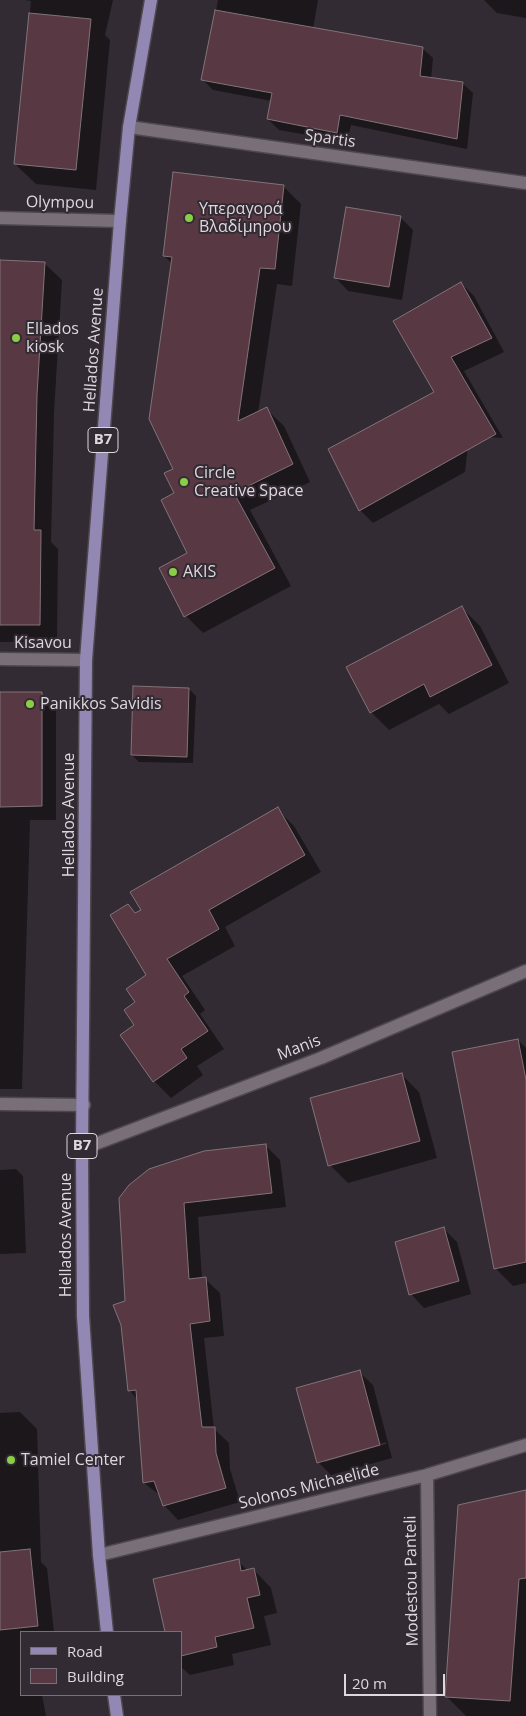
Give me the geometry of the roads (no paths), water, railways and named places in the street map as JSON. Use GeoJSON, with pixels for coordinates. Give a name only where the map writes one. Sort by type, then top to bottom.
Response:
{"type":"FeatureCollection","features":[{"type":"Feature","properties":{"kind":"main road","name":"Hellados Avenue"},"geometry":{"type":"LineString","coordinates":[[107,1631],[99,1555],[83,1316],[82,1149],[84,1105],[86,660],[129,127],[151,0]]}},
{"type":"Feature","properties":{"kind":"main road"},"geometry":{"type":"LineString","coordinates":[[114,1696],[117,1716]]}},
{"type":"Feature","properties":{"kind":"street","name":"Spartis"},"geometry":{"type":"LineString","coordinates":[[129,127],[526,183]]}},
{"type":"Feature","properties":{"kind":"street","name":"Olympou"},"geometry":{"type":"LineString","coordinates":[[0,218],[120,221]]}},
{"type":"Feature","properties":{"kind":"street","name":"Kisavou"},"geometry":{"type":"LineString","coordinates":[[0,659],[86,660]]}},
{"type":"Feature","properties":{"kind":"street","name":"Manis"},"geometry":{"type":"LineString","coordinates":[[82,1149],[321,1058],[526,971]]}},
{"type":"Feature","properties":{"kind":"street"},"geometry":{"type":"LineString","coordinates":[[0,1104],[84,1105]]}},
{"type":"Feature","properties":{"kind":"street","name":"Solonos Michaelide"},"geometry":{"type":"LineString","coordinates":[[99,1555],[426,1475],[526,1445]]}},
{"type":"Feature","properties":{"kind":"street","name":"Modestou Panteli"},"geometry":{"type":"LineString","coordinates":[[426,1475],[430,1716]]}},
{"type":"Feature","properties":{"kind":"place","name":"Υπεραγορά Βλαδίμηρου"},"geometry":{"type":"Point","coordinates":[189,218]}},
{"type":"Feature","properties":{"kind":"place","name":"Ellados kiosk"},"geometry":{"type":"Point","coordinates":[16,338]}},
{"type":"Feature","properties":{"kind":"place","name":"Circle Creative Space"},"geometry":{"type":"Point","coordinates":[184,482]}},
{"type":"Feature","properties":{"kind":"place","name":"AKIS"},"geometry":{"type":"Point","coordinates":[173,572]}},
{"type":"Feature","properties":{"kind":"place","name":"Panikkos Savidis"},"geometry":{"type":"Point","coordinates":[30,704]}},
{"type":"Feature","properties":{"kind":"place","name":"Tamiel Center"},"geometry":{"type":"Point","coordinates":[11,1460]}}]}
